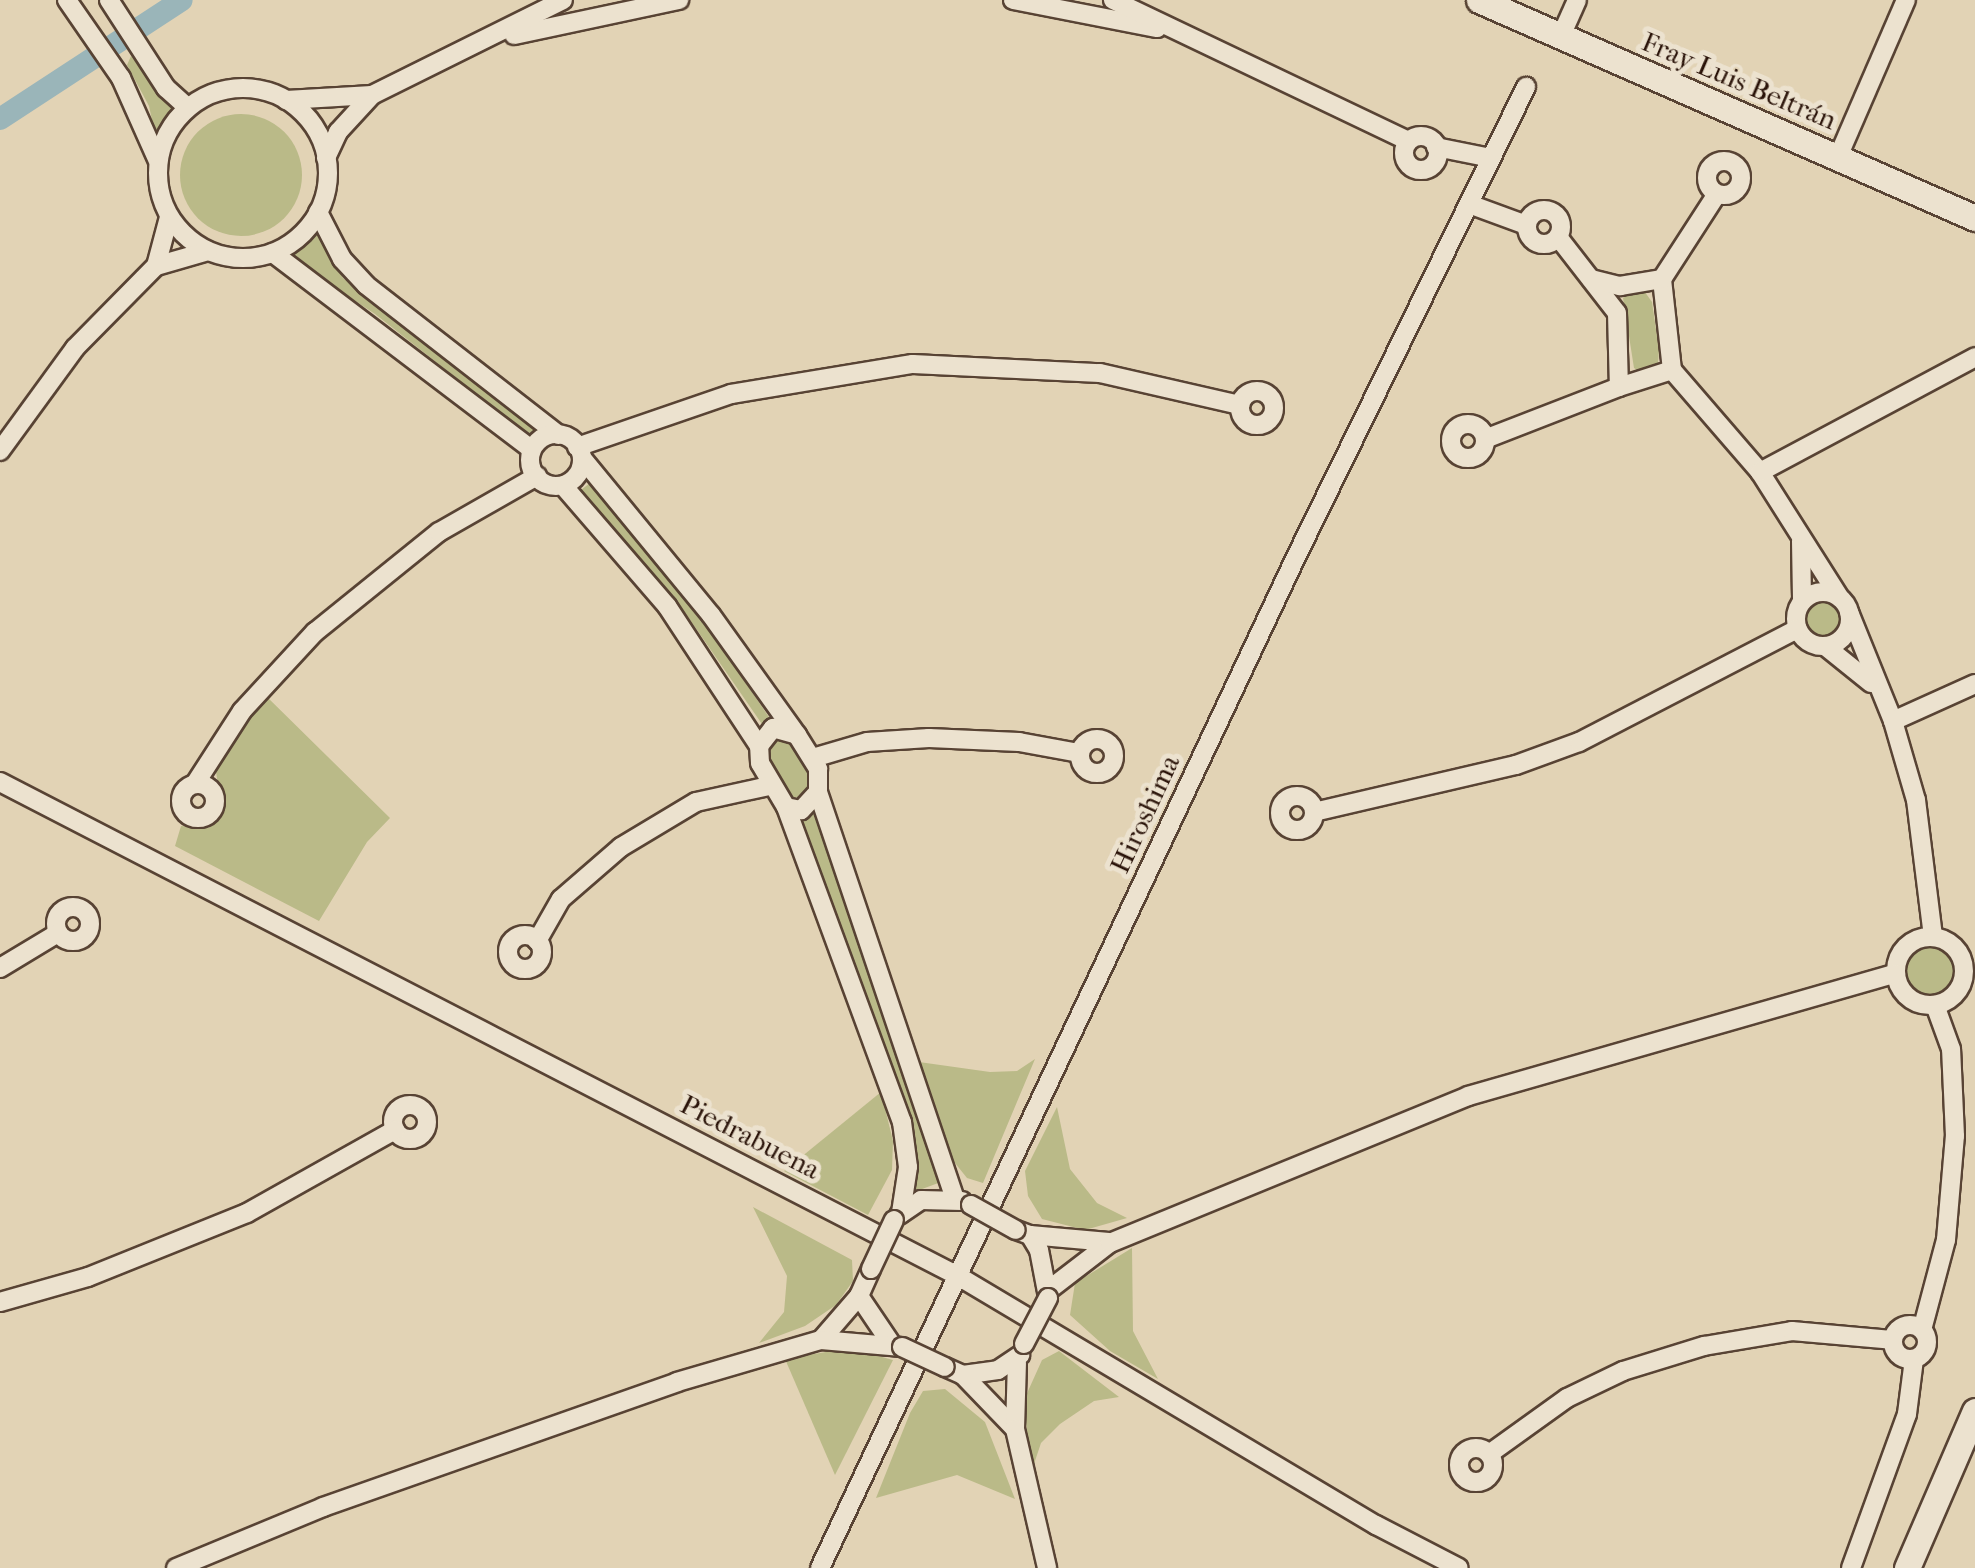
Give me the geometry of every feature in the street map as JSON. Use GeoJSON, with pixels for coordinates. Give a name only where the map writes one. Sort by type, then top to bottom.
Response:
{"type":"FeatureCollection","features":[{"type":"Feature","properties":{"kind":"street"},"geometry":{"type":"LineString","coordinates":[[158,160],[163,140],[187,107],[240,87],[285,100],[372,95],[494,40],[563,0]]}},
{"type":"Feature","properties":{"kind":"street"},"geometry":{"type":"LineString","coordinates":[[494,40],[679,0]]}},
{"type":"Feature","properties":{"kind":"street"},"geometry":{"type":"LineString","coordinates":[[1013,0],[1186,35]]}},
{"type":"Feature","properties":{"kind":"street"},"geometry":{"type":"LineString","coordinates":[[1113,0],[1408,141],[1424,136],[1436,146],[1491,158]]}},
{"type":"Feature","properties":{"kind":"street","name":"Fray Luis Beltrán"},"geometry":{"type":"LineString","coordinates":[[1479,0],[1975,218]]}},
{"type":"Feature","properties":{"kind":"street"},"geometry":{"type":"LineString","coordinates":[[1561,36],[1577,0]]}},
{"type":"Feature","properties":{"kind":"street"},"geometry":{"type":"LineString","coordinates":[[1838,156],[1906,0]]}},
{"type":"Feature","properties":{"kind":"street"},"geometry":{"type":"LineString","coordinates":[[72,2],[121,78],[158,160],[169,217],[156,266]]}},
{"type":"Feature","properties":{"kind":"street"},"geometry":{"type":"LineString","coordinates":[[114,6],[148,60],[187,107]]}},
{"type":"Feature","properties":{"kind":"street","name":"Hiroshima"},"geometry":{"type":"LineString","coordinates":[[820,1568],[1526,87]]}},
{"type":"Feature","properties":{"kind":"street"},"geometry":{"type":"LineString","coordinates":[[169,217],[208,250],[236,258],[272,253],[306,232],[318,212],[326,159],[338,132],[372,95]]}},
{"type":"Feature","properties":{"kind":"street"},"geometry":{"type":"LineString","coordinates":[[285,100],[314,124],[326,159]]}},
{"type":"Feature","properties":{"kind":"street"},"geometry":{"type":"LineString","coordinates":[[1408,141],[1404,157],[1415,170],[1435,163],[1436,146]]}},
{"type":"Feature","properties":{"kind":"street"},"geometry":{"type":"LineString","coordinates":[[1717,194],[1662,279],[1672,370],[1760,472],[1844,605],[1894,721],[1916,800],[1933,937]]}},
{"type":"Feature","properties":{"kind":"street"},"geometry":{"type":"LineString","coordinates":[[1469,204],[1526,225],[1536,212],[1552,212],[1561,226],[1558,237],[1617,313],[1619,387]]}},
{"type":"Feature","properties":{"kind":"street"},"geometry":{"type":"LineString","coordinates":[[318,212],[342,259],[366,285],[580,453],[711,615],[814,758],[818,792],[963,1201]]}},
{"type":"Feature","properties":{"kind":"street"},"geometry":{"type":"LineString","coordinates":[[0,451],[75,348],[156,266],[208,250]]}},
{"type":"Feature","properties":{"kind":"street"},"geometry":{"type":"LineString","coordinates":[[272,253],[529,447],[537,476]]}},
{"type":"Feature","properties":{"kind":"street"},"geometry":{"type":"LineString","coordinates":[[1590,278],[1620,286],[1662,279]]}},
{"type":"Feature","properties":{"kind":"street"},"geometry":{"type":"LineString","coordinates":[[1760,472],[1975,357]]}},
{"type":"Feature","properties":{"kind":"street"},"geometry":{"type":"LineString","coordinates":[[580,453],[731,394],[914,364],[1100,373],[1240,405]]}},
{"type":"Feature","properties":{"kind":"street"},"geometry":{"type":"LineString","coordinates":[[1485,440],[1672,370]]}},
{"type":"Feature","properties":{"kind":"street"},"geometry":{"type":"LineString","coordinates":[[529,447],[537,437],[559,435]]}},
{"type":"Feature","properties":{"kind":"street"},"geometry":{"type":"LineString","coordinates":[[566,489],[577,482],[580,453]]}},
{"type":"Feature","properties":{"kind":"street"},"geometry":{"type":"LineString","coordinates":[[537,476],[566,489],[667,606],[760,746],[769,786],[786,807],[902,1122],[908,1167],[898,1216],[859,1296],[821,1340]]}},
{"type":"Feature","properties":{"kind":"street"},"geometry":{"type":"LineString","coordinates":[[195,784],[242,711],[314,632],[439,532],[537,476]]}},
{"type":"Feature","properties":{"kind":"street"},"geometry":{"type":"LineString","coordinates":[[1797,629],[1802,601],[1801,535]]}},
{"type":"Feature","properties":{"kind":"street"},"geometry":{"type":"LineString","coordinates":[[1802,601],[1816,592],[1844,605]]}},
{"type":"Feature","properties":{"kind":"street"},"geometry":{"type":"LineString","coordinates":[[1825,646],[1848,631],[1844,605]]}},
{"type":"Feature","properties":{"kind":"street"},"geometry":{"type":"LineString","coordinates":[[1797,629],[1808,642],[1825,646],[1850,660],[1878,691]]}},
{"type":"Feature","properties":{"kind":"street"},"geometry":{"type":"LineString","coordinates":[[1314,812],[1516,765],[1579,742],[1797,629]]}},
{"type":"Feature","properties":{"kind":"street"},"geometry":{"type":"LineString","coordinates":[[1894,721],[1975,684]]}},
{"type":"Feature","properties":{"kind":"street"},"geometry":{"type":"LineString","coordinates":[[760,746],[773,728],[797,735]]}},
{"type":"Feature","properties":{"kind":"street"},"geometry":{"type":"LineString","coordinates":[[814,758],[867,742],[929,738],[1020,742],[1080,753]]}},
{"type":"Feature","properties":{"kind":"street","name":"Piedrabuena"},"geometry":{"type":"LineString","coordinates":[[0,782],[958,1276],[1376,1525],[1459,1568]]}},
{"type":"Feature","properties":{"kind":"street"},"geometry":{"type":"LineString","coordinates":[[537,941],[561,899],[621,846],[696,802],[769,786]]}},
{"type":"Feature","properties":{"kind":"street"},"geometry":{"type":"LineString","coordinates":[[786,807],[801,810],[818,792]]}},
{"type":"Feature","properties":{"kind":"street"},"geometry":{"type":"LineString","coordinates":[[0,968],[58,932]]}},
{"type":"Feature","properties":{"kind":"street"},"geometry":{"type":"LineString","coordinates":[[1933,937],[1953,946],[1969,964],[1954,996],[1935,1006],[1913,1001],[1896,973],[1902,951],[1933,937]]}},
{"type":"Feature","properties":{"kind":"street"},"geometry":{"type":"LineString","coordinates":[[1047,1568],[1015,1430],[1017,1363],[1049,1293],[1110,1242],[1534,1072],[1896,973]]}},
{"type":"Feature","properties":{"kind":"street"},"geometry":{"type":"LineString","coordinates":[[1851,1568],[1907,1414],[1914,1359],[1926,1347],[1922,1330],[1946,1240],[1955,1136],[1951,1050],[1935,1006]]}},
{"type":"Feature","properties":{"kind":"street"},"geometry":{"type":"LineString","coordinates":[[0,1302],[88,1276],[247,1213],[395,1130]]}},
{"type":"Feature","properties":{"kind":"street"},"geometry":{"type":"LineString","coordinates":[[898,1216],[921,1200],[963,1201],[1023,1233],[1110,1242]]}},
{"type":"Feature","properties":{"kind":"street"},"geometry":{"type":"LineString","coordinates":[[1023,1233],[1049,1293]]}},
{"type":"Feature","properties":{"kind":"street"},"geometry":{"type":"LineString","coordinates":[[859,1296],[896,1345]]}},
{"type":"Feature","properties":{"kind":"street"},"geometry":{"type":"LineString","coordinates":[[1892,1340],[1902,1326],[1922,1330]]}},
{"type":"Feature","properties":{"kind":"street"},"geometry":{"type":"LineString","coordinates":[[1489,1454],[1567,1398],[1656,1360],[1792,1331],[1892,1340]]}},
{"type":"Feature","properties":{"kind":"street"},"geometry":{"type":"LineString","coordinates":[[176,1568],[541,1428],[821,1340],[896,1345],[954,1371],[1015,1430]]}},
{"type":"Feature","properties":{"kind":"street"},"geometry":{"type":"LineString","coordinates":[[1892,1340],[1898,1355],[1914,1359]]}},
{"type":"Feature","properties":{"kind":"street"},"geometry":{"type":"LineString","coordinates":[[954,1371],[1017,1363]]}},
{"type":"Feature","properties":{"kind":"street"},"geometry":{"type":"LineString","coordinates":[[1908,1568],[1968,1444],[1975,1411]]}},
{"type":"Feature","properties":{"kind":"green space"},"geometry":{"type":"Polygon","coordinates":[[[131,56],[172,108],[155,134],[149,106],[127,65],[131,56]]]}},
{"type":"Feature","properties":{"kind":"green space"},"geometry":{"type":"Polygon","coordinates":[[[241,114],[265,118],[284,132],[298,151],[302,175],[298,199],[284,218],[265,232],[241,236],[217,232],[198,218],[184,199],[180,175],[184,151],[198,132],[217,118],[241,114]]]}},
{"type":"Feature","properties":{"kind":"green space"},"geometry":{"type":"Polygon","coordinates":[[[314,226],[343,278],[537,429],[530,436],[375,314],[283,253],[314,226]]]}},
{"type":"Feature","properties":{"kind":"green space"},"geometry":{"type":"Polygon","coordinates":[[[1642,288],[1652,302],[1659,350],[1658,363],[1640,372],[1634,368],[1623,298],[1642,288]]]}},
{"type":"Feature","properties":{"kind":"green space"},"geometry":{"type":"Polygon","coordinates":[[[590,483],[695,609],[773,723],[764,727],[686,614],[581,490],[590,483]]]}},
{"type":"Feature","properties":{"kind":"green space"},"geometry":{"type":"Polygon","coordinates":[[[1822,601],[1835,606],[1840,619],[1835,632],[1822,637],[1809,632],[1804,619],[1809,606],[1822,601]]]}},
{"type":"Feature","properties":{"kind":"green space"},"geometry":{"type":"Polygon","coordinates":[[[263,693],[390,818],[367,842],[319,921],[175,846],[181,826],[209,828],[222,812],[215,765],[263,693]]]}},
{"type":"Feature","properties":{"kind":"green space"},"geometry":{"type":"Polygon","coordinates":[[[773,738],[789,738],[808,764],[810,789],[799,797],[790,797],[777,782],[767,756],[773,738]]]}},
{"type":"Feature","properties":{"kind":"green space"},"geometry":{"type":"Polygon","coordinates":[[[815,813],[941,1182],[914,1192],[908,1122],[799,818],[815,813]]]}},
{"type":"Feature","properties":{"kind":"green space"},"geometry":{"type":"Polygon","coordinates":[[[1929,947],[1947,954],[1954,972],[1947,990],[1929,997],[1911,990],[1904,972],[1911,954],[1929,947]]]}},
{"type":"Feature","properties":{"kind":"green space"},"geometry":{"type":"Polygon","coordinates":[[[1035,1059],[983,1183],[967,1178],[951,1158],[919,1062],[990,1072],[1017,1071],[1035,1059]]]}},
{"type":"Feature","properties":{"kind":"green space"},"geometry":{"type":"Polygon","coordinates":[[[881,1092],[893,1141],[892,1170],[868,1215],[784,1171],[881,1092]]]}},
{"type":"Feature","properties":{"kind":"green space"},"geometry":{"type":"Polygon","coordinates":[[[1057,1107],[1070,1169],[1097,1203],[1127,1218],[1085,1230],[1042,1219],[1028,1196],[1025,1171],[1057,1107]]]}},
{"type":"Feature","properties":{"kind":"green space"},"geometry":{"type":"Polygon","coordinates":[[[753,1207],[852,1260],[853,1281],[836,1305],[805,1326],[759,1343],[784,1312],[787,1276],[753,1207]]]}},
{"type":"Feature","properties":{"kind":"green space"},"geometry":{"type":"Polygon","coordinates":[[[1132,1248],[1133,1331],[1158,1379],[1110,1351],[1070,1315],[1075,1283],[1132,1248]]]}},
{"type":"Feature","properties":{"kind":"green space"},"geometry":{"type":"Polygon","coordinates":[[[849,1348],[893,1360],[835,1475],[785,1359],[849,1348]]]}},
{"type":"Feature","properties":{"kind":"green space"},"geometry":{"type":"Polygon","coordinates":[[[1059,1351],[1119,1397],[1094,1401],[1060,1424],[1041,1443],[1031,1473],[1024,1400],[1042,1360],[1059,1351]]]}},
{"type":"Feature","properties":{"kind":"green space"},"geometry":{"type":"Polygon","coordinates":[[[945,1389],[985,1422],[1015,1499],[957,1475],[876,1498],[910,1413],[923,1391],[945,1389]]]}},
{"type":"Feature","properties":{"kind":"waterway"},"geometry":{"type":"LineString","coordinates":[[0,119],[182,0]]}}]}
